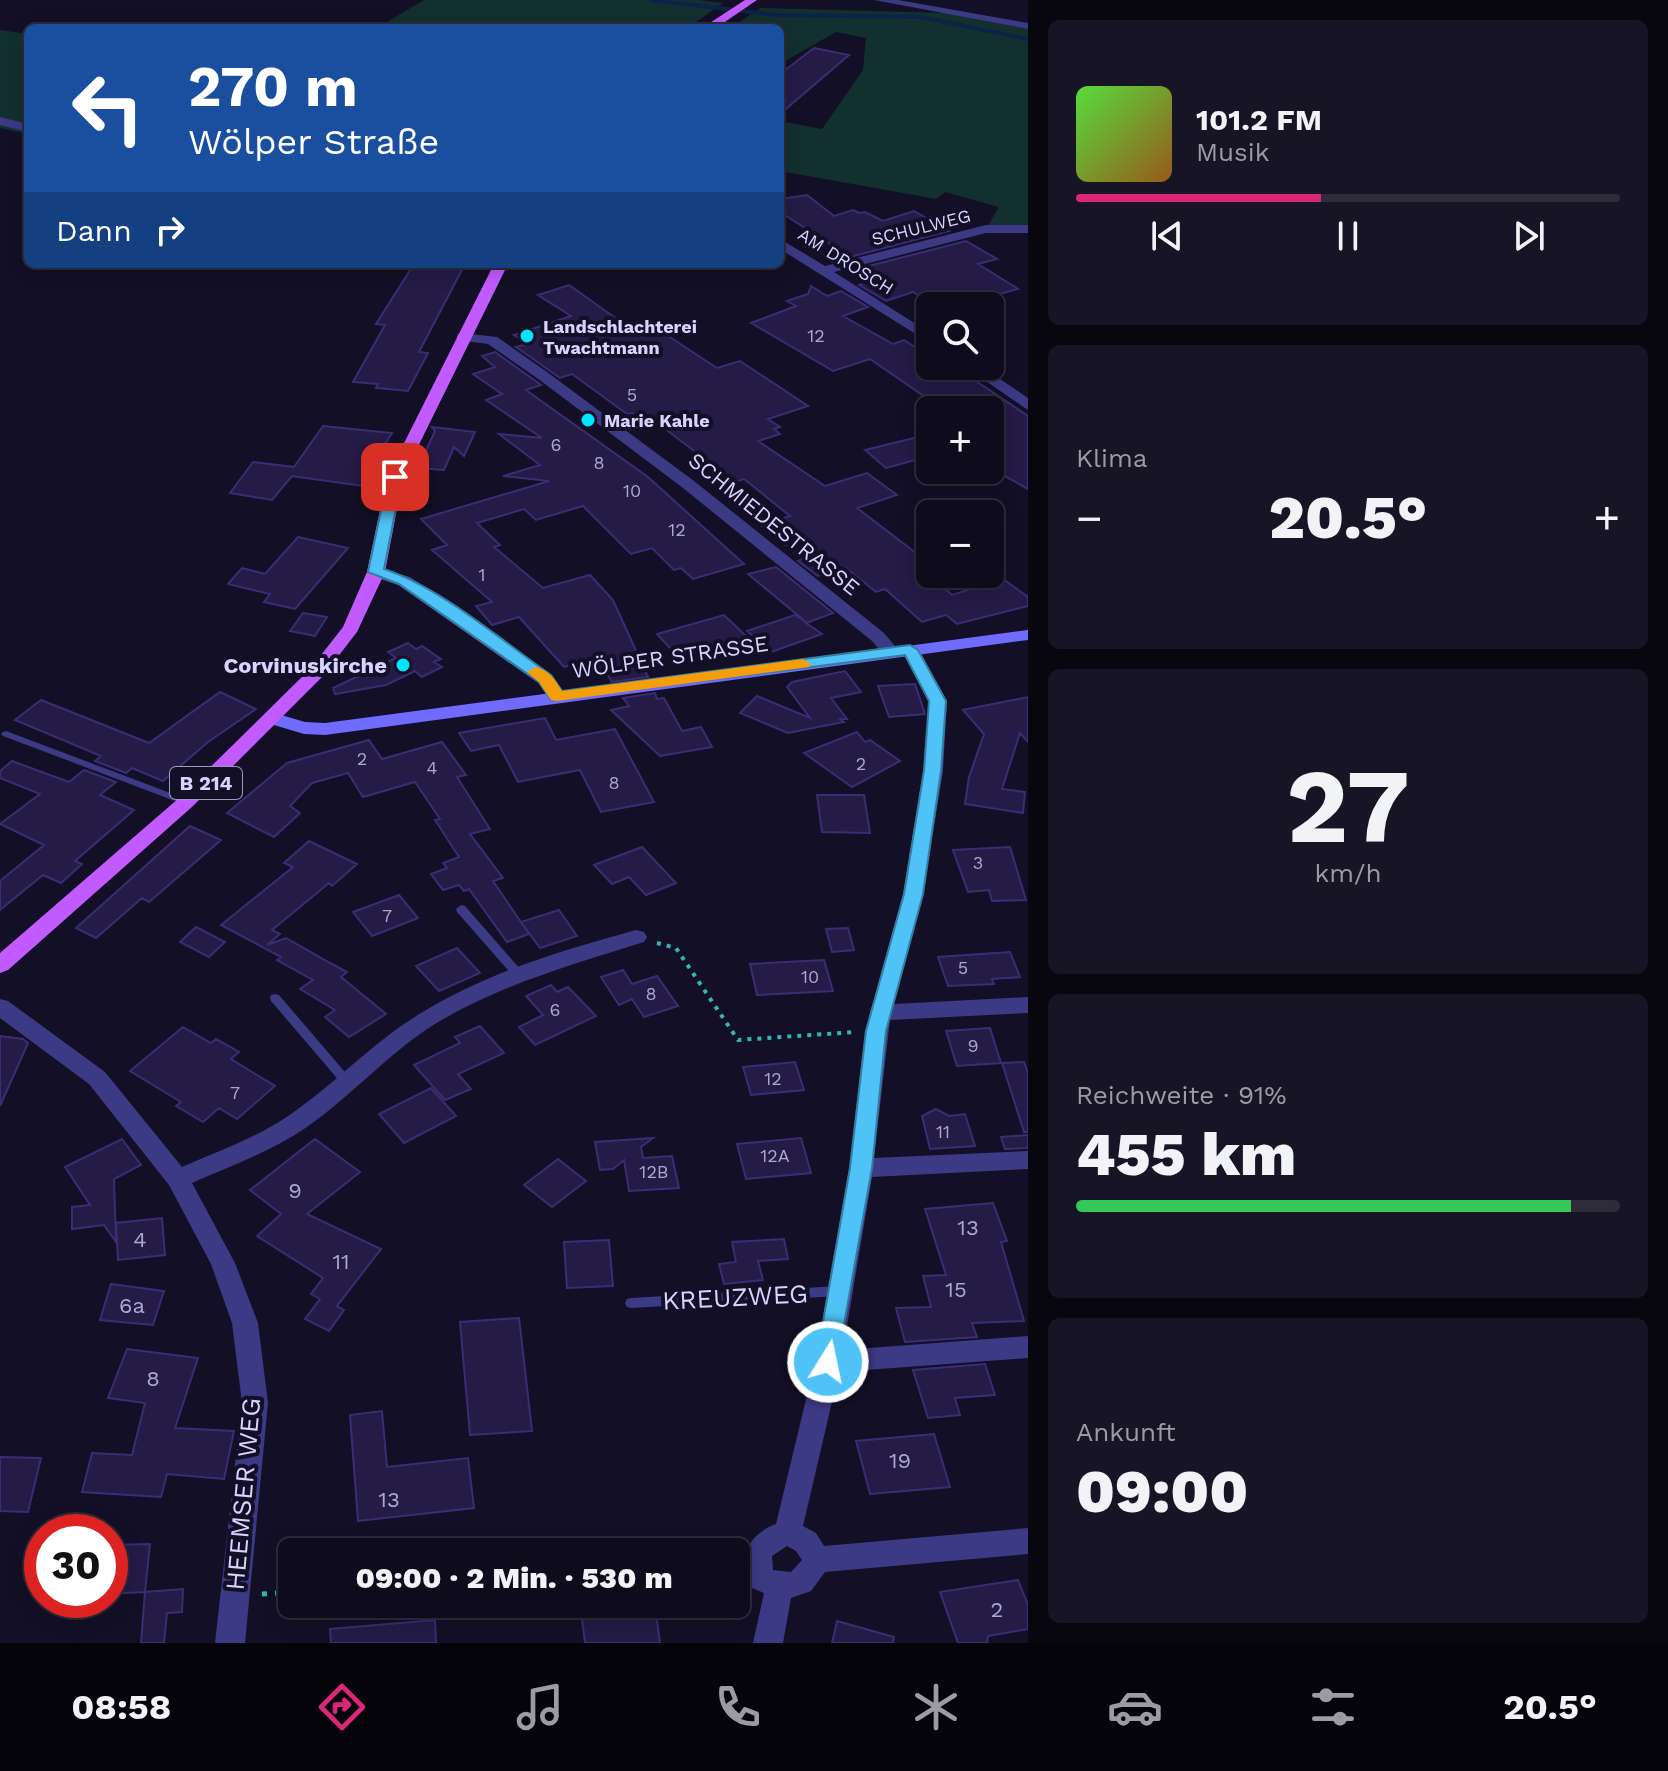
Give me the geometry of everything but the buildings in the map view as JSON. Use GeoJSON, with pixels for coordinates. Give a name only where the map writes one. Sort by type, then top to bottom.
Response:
{"type":"FeatureCollection","features":[{"type":"Feature","properties":{"kind":"main road"},"geometry":{"type":"LineString","coordinates":[[714,24],[748,2]]}},
{"type":"Feature","properties":{"kind":"main road","name":"B 214"},"geometry":{"type":"LineString","coordinates":[[0,965],[186,802],[317,672],[351,628],[376,572],[395,477],[499,268]]}},
{"type":"Feature","properties":{"kind":"street"},"geometry":{"type":"LineString","coordinates":[[879,0],[922,3],[1028,26]]}},
{"type":"Feature","properties":{"kind":"street"},"geometry":{"type":"LineString","coordinates":[[0,121],[24,127]]}},
{"type":"Feature","properties":{"kind":"street","name":"SCHULWEG"},"geometry":{"type":"LineString","coordinates":[[825,270],[986,229],[1028,229]]}},
{"type":"Feature","properties":{"kind":"street","name":"AM DROSCH"},"geometry":{"type":"LineString","coordinates":[[784,245],[916,330]]}},
{"type":"Feature","properties":{"kind":"street","name":"SCHMIEDESTRASSE"},"geometry":{"type":"LineString","coordinates":[[462,337],[492,340],[640,445],[779,554],[878,637],[900,651]]}},
{"type":"Feature","properties":{"kind":"street"},"geometry":{"type":"LineString","coordinates":[[991,380],[1028,405]]}},
{"type":"Feature","properties":{"kind":"street"},"geometry":{"type":"LineString","coordinates":[[376,572],[404,581],[545,679],[557,696]]}},
{"type":"Feature","properties":{"kind":"street","name":"WÖLPER STRASSE"},"geometry":{"type":"LineString","coordinates":[[271,718],[304,728],[325,729],[1028,635]]}},
{"type":"Feature","properties":{"kind":"street","name":"KREUZWEG"},"geometry":{"type":"LineString","coordinates":[[788,1532],[828,1362],[861,1168],[878,1022],[913,894],[933,771],[938,701],[900,651]]}},
{"type":"Feature","properties":{"kind":"street"},"geometry":{"type":"LineString","coordinates":[[178,1179],[248,1149],[312,1111],[372,1058],[431,1016],[517,973],[636,937]]}},
{"type":"Feature","properties":{"kind":"street"},"geometry":{"type":"LineString","coordinates":[[878,1022],[1028,1005]]}},
{"type":"Feature","properties":{"kind":"street","name":"HEEMSER WEG"},"geometry":{"type":"LineString","coordinates":[[0,1007],[97,1078],[178,1179],[223,1263],[245,1323],[255,1403],[230,1643]]}},
{"type":"Feature","properties":{"kind":"street"},"geometry":{"type":"LineString","coordinates":[[861,1168],[1028,1160]]}},
{"type":"Feature","properties":{"kind":"street"},"geometry":{"type":"LineString","coordinates":[[828,1362],[1028,1347]]}},
{"type":"Feature","properties":{"kind":"street"},"geometry":{"type":"LineString","coordinates":[[750,1559],[773,1537],[788,1532],[806,1542],[817,1560]]}},
{"type":"Feature","properties":{"kind":"street"},"geometry":{"type":"LineString","coordinates":[[817,1560],[1028,1541]]}},
{"type":"Feature","properties":{"kind":"street"},"geometry":{"type":"LineString","coordinates":[[750,1568],[779,1588],[795,1584],[810,1574],[817,1560]]}},
{"type":"Feature","properties":{"kind":"street"},"geometry":{"type":"LineString","coordinates":[[768,1643],[779,1588]]}},
{"type":"Feature","properties":{"kind":"lane"},"geometry":{"type":"LineString","coordinates":[[6,734],[186,802]]}},
{"type":"Feature","properties":{"kind":"lane"},"geometry":{"type":"LineString","coordinates":[[461,909],[517,973]]}},
{"type":"Feature","properties":{"kind":"lane"},"geometry":{"type":"LineString","coordinates":[[275,998],[346,1081]]}},
{"type":"Feature","properties":{"kind":"lane","name":"KREUZWEG"},"geometry":{"type":"LineString","coordinates":[[631,1303],[840,1291]]}},
{"type":"Feature","properties":{"kind":"path"},"geometry":{"type":"LineString","coordinates":[[636,937],[676,948],[738,1040],[878,1022]]}},
{"type":"Feature","properties":{"kind":"green space"},"geometry":{"type":"Polygon","coordinates":[[[424,0],[698,0],[723,3],[694,24],[384,24],[424,0]]]}},
{"type":"Feature","properties":{"kind":"green space"},"geometry":{"type":"Polygon","coordinates":[[[761,8],[947,13],[1028,29],[1028,229],[986,229],[999,207],[945,192],[936,199],[784,172],[784,122],[822,129],[863,70],[866,38],[836,32],[784,62],[784,24],[736,24],[761,8]]]}},
{"type":"Feature","properties":{"kind":"green space"},"geometry":{"type":"Polygon","coordinates":[[[0,30],[24,33],[24,133],[0,128],[0,30]]]}},
{"type":"Feature","properties":{"kind":"waterway"},"geometry":{"type":"LineString","coordinates":[[651,0],[777,15],[921,17],[1028,39]]}},
{"type":"Feature","properties":{"kind":"slow traffic"},"geometry":{"type":"LineString","coordinates":[[536,672],[557,696],[803,664]]}},
{"type":"Feature","properties":{"kind":"place","name":"Landschlachterei Twachtmann"},"geometry":{"type":"Point","coordinates":[527,336]}},
{"type":"Feature","properties":{"kind":"place","name":"Marie Kahle"},"geometry":{"type":"Point","coordinates":[588,420]}},
{"type":"Feature","properties":{"kind":"place","name":"Corvinuskirche"},"geometry":{"type":"Point","coordinates":[403,665]}},
{"type":"Feature","properties":{"kind":"route"},"geometry":{"type":"LineString","coordinates":[[395,477],[376,572],[404,581],[428,597],[545,679],[557,696],[910,650],[938,701],[933,771],[913,894],[876,1031],[861,1168],[828,1362]]}}]}
